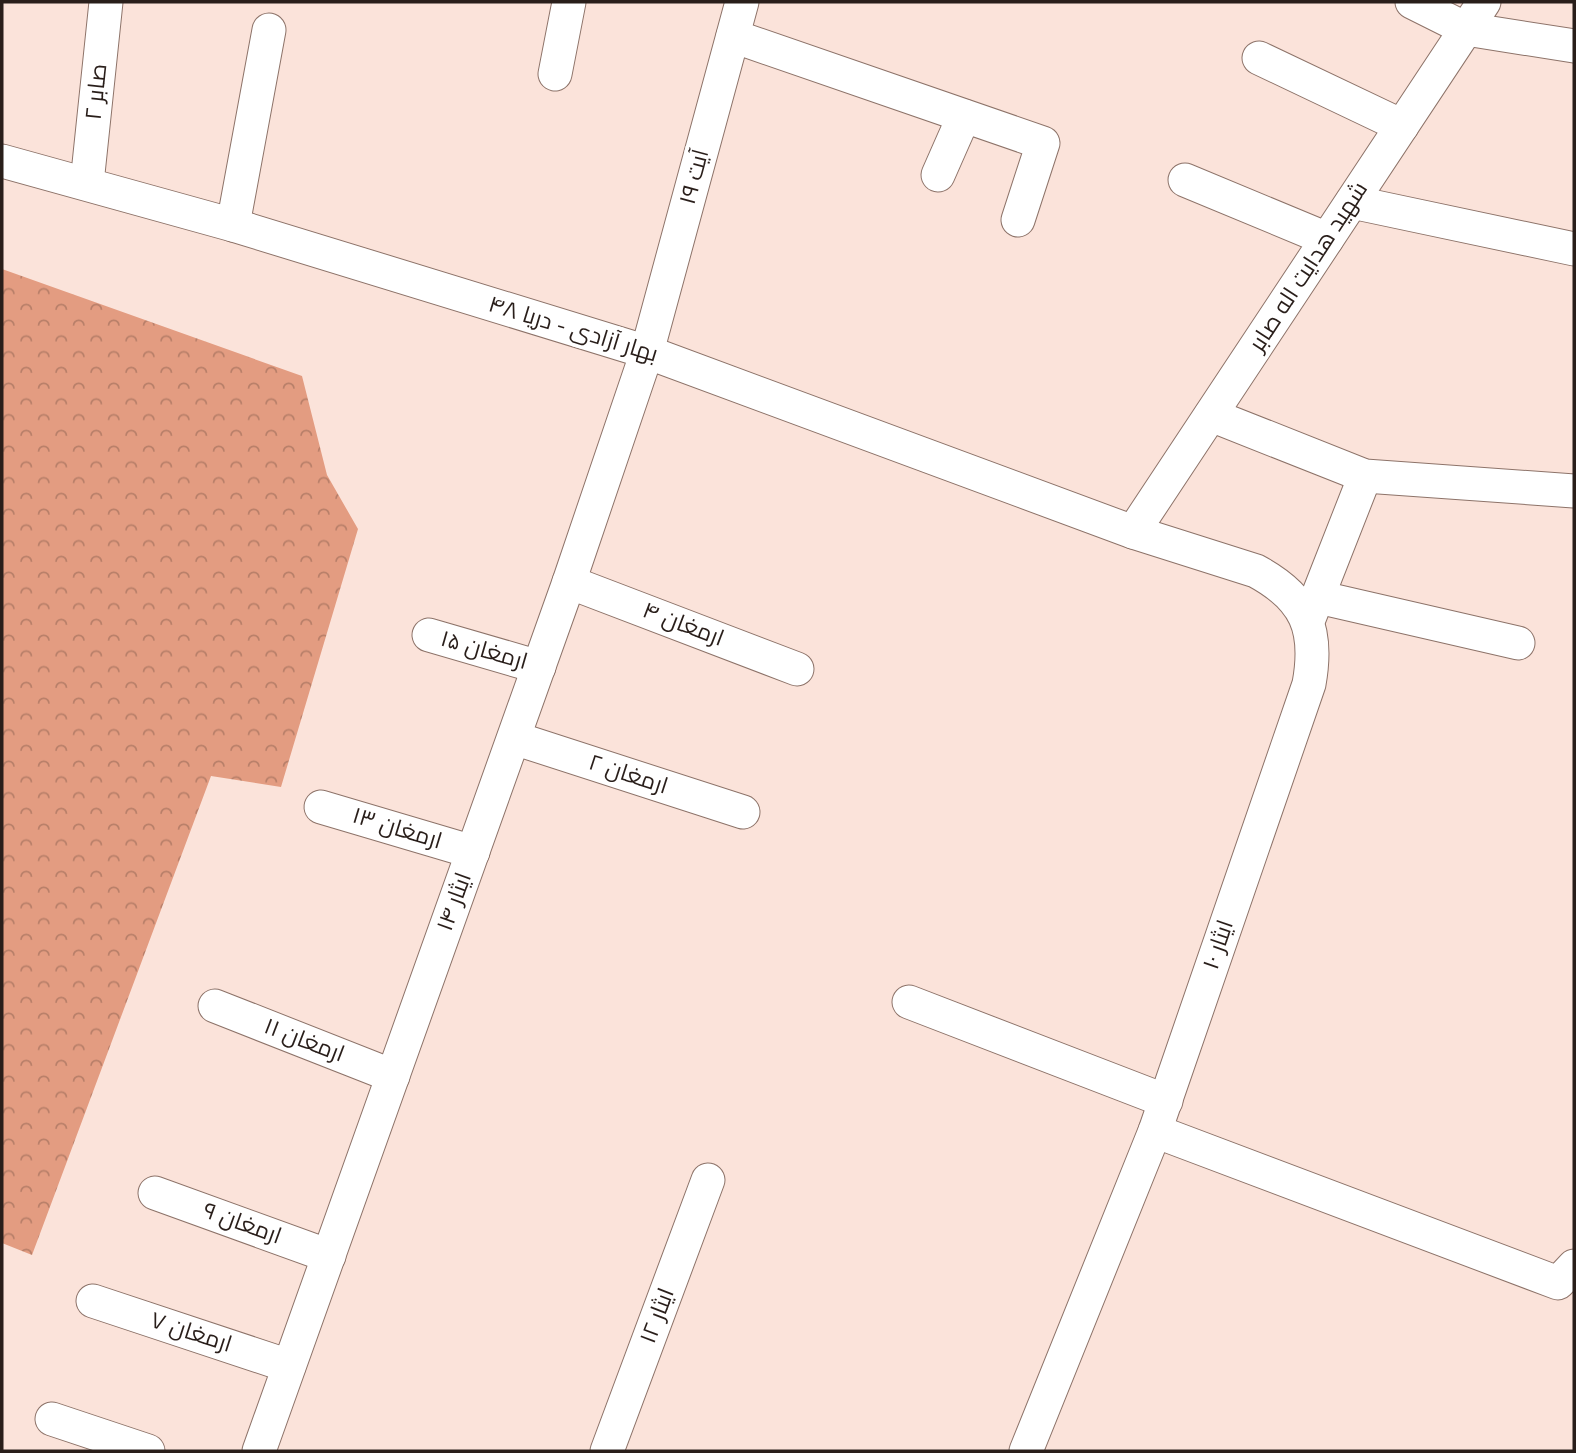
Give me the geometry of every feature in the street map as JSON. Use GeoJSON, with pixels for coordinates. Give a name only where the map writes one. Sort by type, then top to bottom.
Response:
{"type":"FeatureCollection","features":[{"type":"Feature","properties":{"kind":"street","name":"صابر ۲"},"geometry":{"type":"LineString","coordinates":[[87,183],[106,2]]}},
{"type":"Feature","properties":{"kind":"street"},"geometry":{"type":"LineString","coordinates":[[555,74],[569,2]]}},
{"type":"Feature","properties":{"kind":"street","name":"آیت ۱۹"},"geometry":{"type":"LineString","coordinates":[[647,352],[742,2]]}},
{"type":"Feature","properties":{"kind":"street"},"geometry":{"type":"LineString","coordinates":[[1412,2],[1466,29],[1574,46]]}},
{"type":"Feature","properties":{"kind":"street","name":"شهید هدایت اله صابر"},"geometry":{"type":"LineString","coordinates":[[1133,532],[1485,2]]}},
{"type":"Feature","properties":{"kind":"street"},"geometry":{"type":"LineString","coordinates":[[233,225],[269,30]]}},
{"type":"Feature","properties":{"kind":"street"},"geometry":{"type":"LineString","coordinates":[[733,36],[1043,143],[1018,220]]}},
{"type":"Feature","properties":{"kind":"street"},"geometry":{"type":"LineString","coordinates":[[1259,58],[1402,126]]}},
{"type":"Feature","properties":{"kind":"street"},"geometry":{"type":"LineString","coordinates":[[938,176],[964,116]]}},
{"type":"Feature","properties":{"kind":"street","name":"بهار آزادی - دریا ۴۸"},"geometry":{"type":"LineString","coordinates":[[2,161],[233,225],[647,352],[1133,532]]}},
{"type":"Feature","properties":{"kind":"street"},"geometry":{"type":"LineString","coordinates":[[1185,180],[1327,239]]}},
{"type":"Feature","properties":{"kind":"street"},"geometry":{"type":"LineString","coordinates":[[1352,202],[1574,249]]}},
{"type":"Feature","properties":{"kind":"street","name":"ایثار ۱۴"},"geometry":{"type":"LineString","coordinates":[[259,1451],[514,738],[647,352]]}},
{"type":"Feature","properties":{"kind":"street"},"geometry":{"type":"LineString","coordinates":[[1211,415],[1365,476],[1574,491]]}},
{"type":"Feature","properties":{"kind":"street"},"geometry":{"type":"LineString","coordinates":[[1365,476],[1313,609],[1518,643]]}},
{"type":"Feature","properties":{"kind":"street","name":"ایثار ۱۰"},"geometry":{"type":"LineString","coordinates":[[1026,1451],[1160,1116],[1308,684],[1313,659],[1313,609],[1296,600],[1268,577],[1133,532]]}},
{"type":"Feature","properties":{"kind":"street","name":"ارمغان ۴"},"geometry":{"type":"LineString","coordinates":[[569,582],[797,669]]}},
{"type":"Feature","properties":{"kind":"street","name":"ارمغان ۱۵"},"geometry":{"type":"LineString","coordinates":[[429,635],[539,667]]}},
{"type":"Feature","properties":{"kind":"street","name":"ارمغان ۲"},"geometry":{"type":"LineString","coordinates":[[514,738],[743,812]]}},
{"type":"Feature","properties":{"kind":"street","name":"ارمغان ۱۳"},"geometry":{"type":"LineString","coordinates":[[321,807],[473,852]]}},
{"type":"Feature","properties":{"kind":"street"},"geometry":{"type":"LineString","coordinates":[[909,1002],[1160,1116],[1558,1283],[1574,1266]]}},
{"type":"Feature","properties":{"kind":"street","name":"ارمغان ۱۱"},"geometry":{"type":"LineString","coordinates":[[215,1006],[393,1076]]}},
{"type":"Feature","properties":{"kind":"street","name":"ایثار ۱۲"},"geometry":{"type":"LineString","coordinates":[[607,1451],[708,1180]]}},
{"type":"Feature","properties":{"kind":"street","name":"ارمغان ۹"},"geometry":{"type":"LineString","coordinates":[[155,1193],[328,1256]]}},
{"type":"Feature","properties":{"kind":"street","name":"ارمغان ۷"},"geometry":{"type":"LineString","coordinates":[[93,1301],[289,1366]]}},
{"type":"Feature","properties":{"kind":"street"},"geometry":{"type":"LineString","coordinates":[[52,1419],[148,1451]]}},
{"type":"Feature","properties":{"kind":"green space"},"geometry":{"type":"Polygon","coordinates":[[[2,269],[302,376],[327,475],[358,529],[281,787],[211,776],[32,1255],[2,1243],[2,269]]]}}]}
